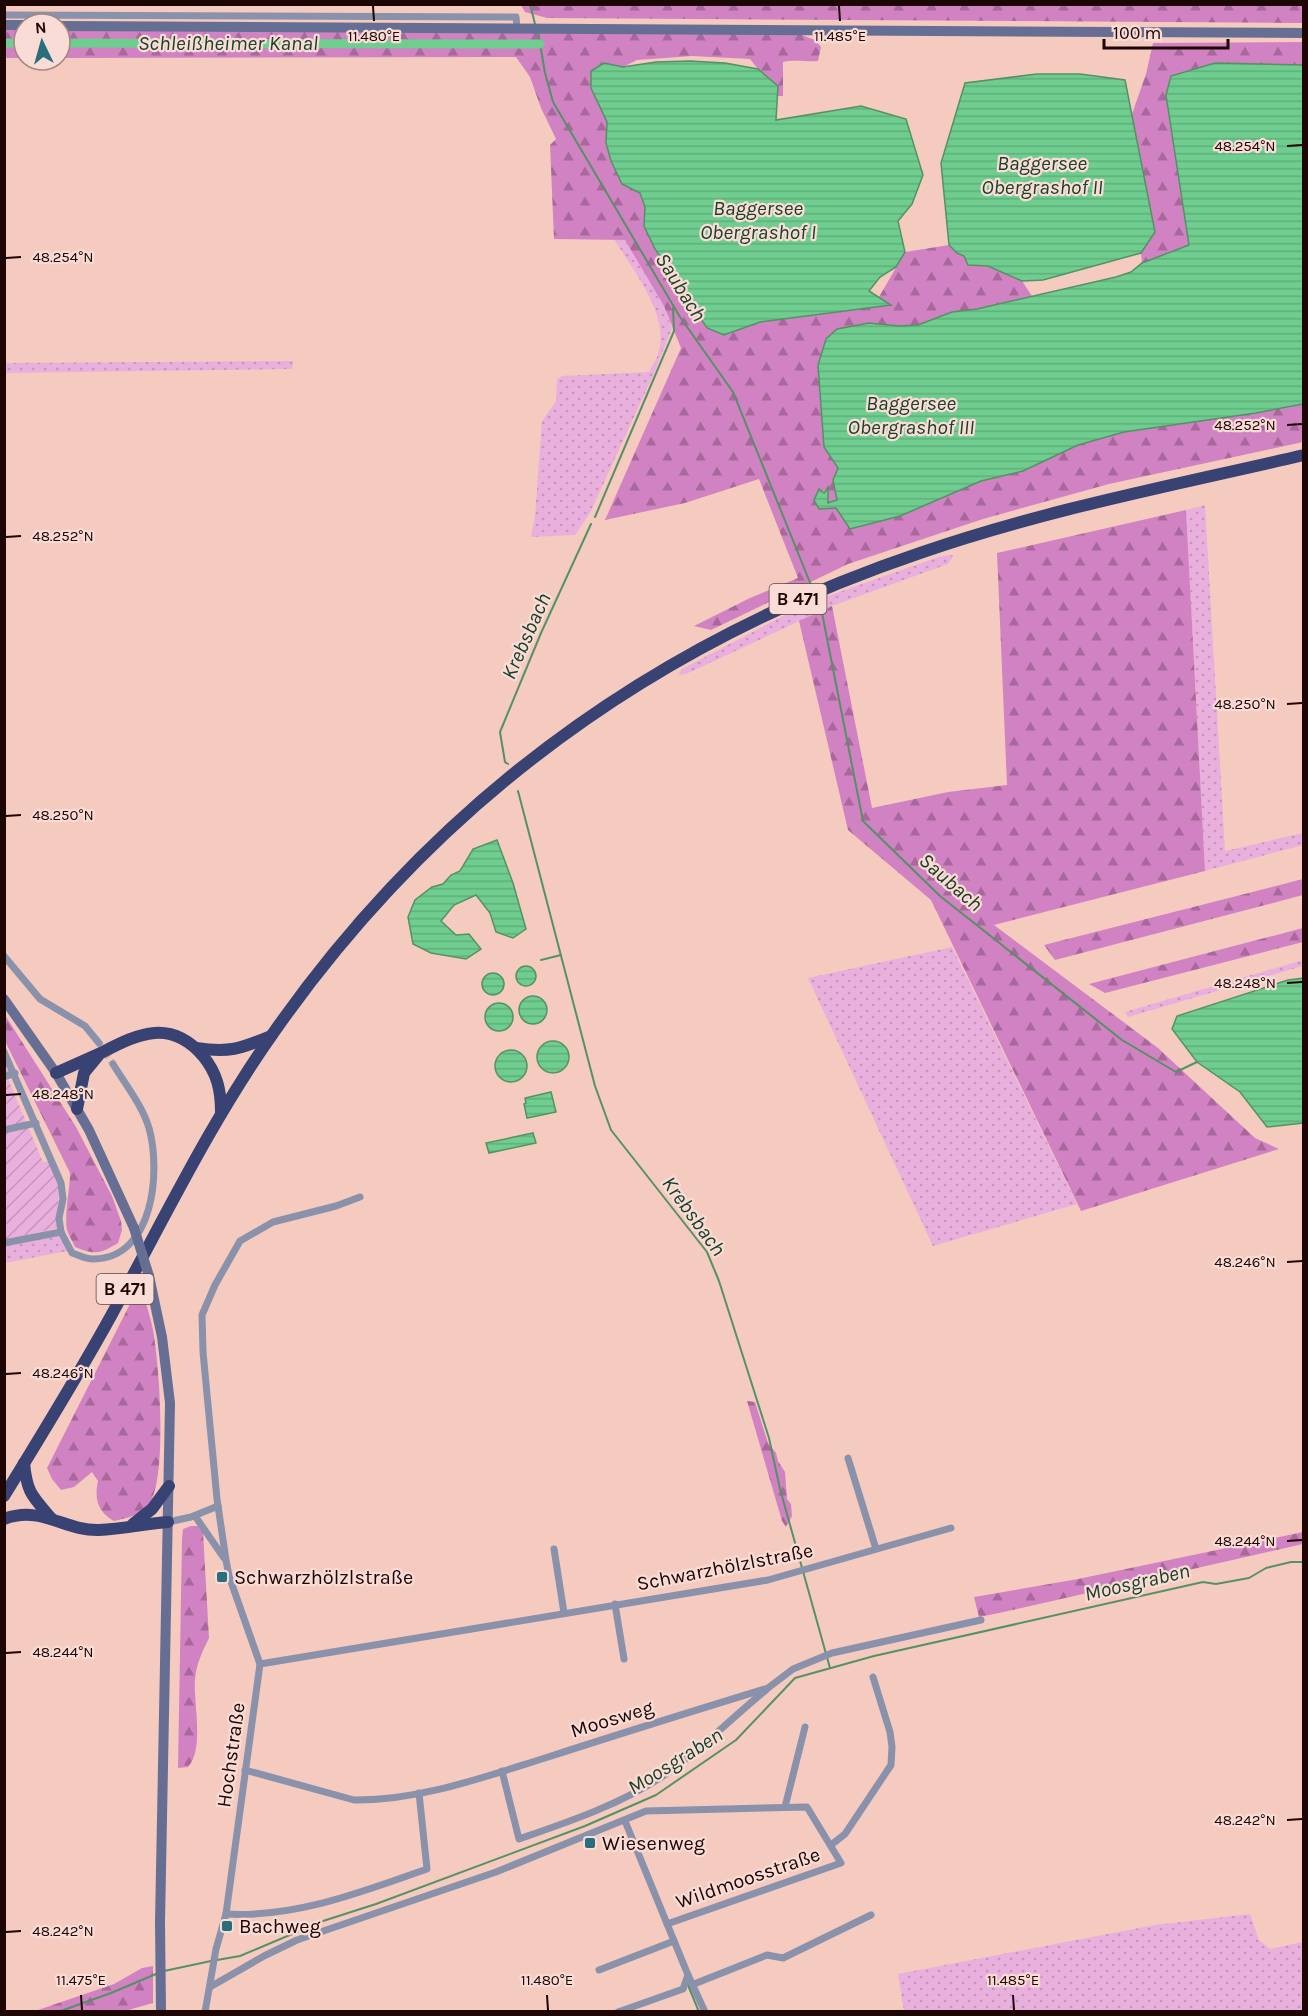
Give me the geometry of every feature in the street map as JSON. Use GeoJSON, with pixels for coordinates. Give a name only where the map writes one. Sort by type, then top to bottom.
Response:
{"type":"FeatureCollection","features":[{"type":"Feature","properties":{"kind":"highway","name":"B 471"},"geometry":{"type":"LineString","coordinates":[[4,1496],[110,1316],[221,1113],[271,1036],[330,956],[381,897],[444,833],[514,772],[587,717],[685,656],[790,603],[848,579],[922,552],[1067,511],[1304,455]]}},
{"type":"Feature","properties":{"kind":"highway"},"geometry":{"type":"LineString","coordinates":[[56,1073],[100,1048],[129,1037],[155,1032],[183,1038],[207,1061],[219,1083],[221,1113]]}},
{"type":"Feature","properties":{"kind":"highway"},"geometry":{"type":"LineString","coordinates":[[196,1048],[230,1051],[271,1036]]}},
{"type":"Feature","properties":{"kind":"highway"},"geometry":{"type":"LineString","coordinates":[[77,1109],[84,1073],[100,1048]]}},
{"type":"Feature","properties":{"kind":"highway"},"geometry":{"type":"LineString","coordinates":[[24,1463],[26,1479],[32,1496],[51,1518]]}},
{"type":"Feature","properties":{"kind":"highway"},"geometry":{"type":"LineString","coordinates":[[132,1526],[152,1509],[169,1486]]}},
{"type":"Feature","properties":{"kind":"highway"},"geometry":{"type":"LineString","coordinates":[[4,1519],[18,1514],[33,1514],[74,1527],[98,1530],[168,1522]]}},
{"type":"Feature","properties":{"kind":"main road"},"geometry":{"type":"LineString","coordinates":[[72,26],[1304,33]]}},
{"type":"Feature","properties":{"kind":"main road"},"geometry":{"type":"LineString","coordinates":[[4,999],[56,1073],[89,1130],[134,1228],[149,1276],[162,1336],[170,1403],[160,1922],[161,2012]]}},
{"type":"Feature","properties":{"kind":"street"},"geometry":{"type":"LineString","coordinates":[[4,15],[516,17],[522,28]]}},
{"type":"Feature","properties":{"kind":"street"},"geometry":{"type":"LineString","coordinates":[[4,956],[40,999],[85,1026],[100,1048]]}},
{"type":"Feature","properties":{"kind":"street"},"geometry":{"type":"LineString","coordinates":[[4,1052],[61,1183],[63,1199],[59,1218],[61,1232],[72,1254],[93,1260],[112,1256],[132,1242],[148,1215],[154,1186],[154,1154],[148,1127],[140,1107],[113,1064]]}},
{"type":"Feature","properties":{"kind":"street"},"geometry":{"type":"LineString","coordinates":[[4,1077],[15,1073]]}},
{"type":"Feature","properties":{"kind":"street"},"geometry":{"type":"LineString","coordinates":[[4,1130],[36,1123]]}},
{"type":"Feature","properties":{"kind":"street","name":"Hochstraße"},"geometry":{"type":"LineString","coordinates":[[206,2012],[216,1949],[226,1914],[260,1664],[229,1576],[226,1560],[218,1506],[203,1352],[202,1315],[215,1285],[240,1241],[273,1222],[336,1206],[360,1197]]}},
{"type":"Feature","properties":{"kind":"street"},"geometry":{"type":"LineString","coordinates":[[4,1243],[61,1232]]}},
{"type":"Feature","properties":{"kind":"street"},"geometry":{"type":"LineString","coordinates":[[848,1458],[876,1550]]}},
{"type":"Feature","properties":{"kind":"street"},"geometry":{"type":"LineString","coordinates":[[168,1522],[218,1506]]}},
{"type":"Feature","properties":{"kind":"street"},"geometry":{"type":"LineString","coordinates":[[195,1515],[226,1560]]}},
{"type":"Feature","properties":{"kind":"street","name":"Schwarzhölzlstraße"},"geometry":{"type":"LineString","coordinates":[[260,1664],[768,1580],[951,1528]]}},
{"type":"Feature","properties":{"kind":"street"},"geometry":{"type":"LineString","coordinates":[[554,1549],[564,1613]]}},
{"type":"Feature","properties":{"kind":"street","name":"Schwarzhölzlstraße"},"geometry":{"type":"LineString","coordinates":[[615,1604],[624,1659]]}},
{"type":"Feature","properties":{"kind":"street","name":"Moosweg"},"geometry":{"type":"LineString","coordinates":[[245,1770],[354,1800],[372,1800],[419,1792],[502,1771],[768,1688],[793,1669],[826,1655],[981,1620]]}},
{"type":"Feature","properties":{"kind":"street"},"geometry":{"type":"LineString","coordinates":[[210,1987],[297,1940],[496,1872],[646,1811],[807,1807],[831,1845],[844,1834],[891,1765],[890,1732],[873,1677]]}},
{"type":"Feature","properties":{"kind":"street"},"geometry":{"type":"LineString","coordinates":[[502,1771],[519,1839],[582,1817],[662,1777],[708,1742],[768,1688]]}},
{"type":"Feature","properties":{"kind":"street"},"geometry":{"type":"LineString","coordinates":[[739,1697],[746,1708]]}},
{"type":"Feature","properties":{"kind":"street"},"geometry":{"type":"LineString","coordinates":[[785,1807],[805,1727]]}},
{"type":"Feature","properties":{"kind":"street"},"geometry":{"type":"LineString","coordinates":[[226,1914],[252,1916],[285,1912],[324,1903],[427,1869],[419,1792]]}},
{"type":"Feature","properties":{"kind":"street"},"geometry":{"type":"LineString","coordinates":[[624,1821],[705,2012]]}},
{"type":"Feature","properties":{"kind":"street","name":"Wildmoosstraße"},"geometry":{"type":"LineString","coordinates":[[667,1924],[841,1863],[831,1845]]}},
{"type":"Feature","properties":{"kind":"street"},"geometry":{"type":"LineString","coordinates":[[694,1984],[767,1955],[783,1958],[871,1915]]}},
{"type":"Feature","properties":{"kind":"street"},"geometry":{"type":"LineString","coordinates":[[599,1970],[674,1941]]}},
{"type":"Feature","properties":{"kind":"street"},"geometry":{"type":"LineString","coordinates":[[618,2012],[683,1989],[688,1976]]}},
{"type":"Feature","properties":{"kind":"shaded area"},"geometry":{"type":"Polygon","coordinates":[[[614,239],[625,240],[664,306],[672,328],[655,371],[590,513],[575,535],[531,537],[535,516],[542,421],[556,401],[557,379],[562,376],[649,372],[658,353],[661,336],[654,307],[614,239]]]}},
{"type":"Feature","properties":{"kind":"shaded area"},"geometry":{"type":"Polygon","coordinates":[[[293,361],[292,369],[4,373],[5,363],[293,361]]]}},
{"type":"Feature","properties":{"kind":"shaded area"},"geometry":{"type":"Polygon","coordinates":[[[1205,505],[1225,851],[1303,833],[1303,845],[1205,871],[1186,510],[1205,505]]]}},
{"type":"Feature","properties":{"kind":"shaded area"},"geometry":{"type":"Polygon","coordinates":[[[954,555],[948,564],[832,606],[686,674],[678,675],[682,669],[779,618],[828,596],[941,556],[954,555]]]}},
{"type":"Feature","properties":{"kind":"shaded area"},"geometry":{"type":"Polygon","coordinates":[[[952,947],[1077,1204],[933,1246],[808,978],[952,947]]]}},
{"type":"Feature","properties":{"kind":"shaded area"},"geometry":{"type":"Polygon","coordinates":[[[1303,960],[1303,966],[1128,1017],[1125,1012],[1303,960]]]}},
{"type":"Feature","properties":{"kind":"shaded area"},"geometry":{"type":"Polygon","coordinates":[[[4,1057],[14,1077],[8,1079],[43,1162],[51,1161],[59,1184],[58,1228],[4,1240],[4,1057]]]}},
{"type":"Feature","properties":{"kind":"shaded area"},"geometry":{"type":"Polygon","coordinates":[[[60,1235],[68,1251],[5,1263],[5,1246],[60,1235]]]}},
{"type":"Feature","properties":{"kind":"shaded area"},"geometry":{"type":"Polygon","coordinates":[[[1250,1914],[1259,1940],[1270,1949],[1303,1942],[1303,2011],[904,2011],[898,1974],[1155,1925],[1250,1914]]]}},
{"type":"Feature","properties":{"kind":"green space"},"geometry":{"type":"Polygon","coordinates":[[[1303,4],[1303,23],[547,18],[525,12],[521,5],[1303,4]]]}},
{"type":"Feature","properties":{"kind":"green space"},"geometry":{"type":"Polygon","coordinates":[[[4,30],[12,30],[12,58],[5,58],[4,30]]]}},
{"type":"Feature","properties":{"kind":"green space"},"geometry":{"type":"Polygon","coordinates":[[[72,30],[799,34],[815,40],[821,47],[818,61],[783,62],[783,96],[777,96],[778,86],[750,59],[692,56],[637,60],[623,67],[604,63],[591,88],[607,122],[606,143],[611,161],[622,184],[640,193],[645,207],[644,226],[724,334],[760,322],[890,304],[879,297],[905,252],[949,245],[964,256],[968,265],[988,266],[1022,281],[1032,296],[977,309],[952,312],[918,325],[869,323],[826,339],[818,365],[824,447],[838,468],[833,480],[837,501],[828,503],[827,488],[814,500],[836,508],[850,529],[900,516],[981,481],[1023,471],[1078,445],[1124,432],[1303,404],[1303,442],[1109,484],[983,519],[848,564],[711,630],[694,626],[750,598],[798,578],[759,479],[685,503],[605,520],[681,348],[664,306],[625,240],[554,239],[550,145],[556,139],[541,108],[530,77],[516,57],[72,58],[72,30]]]}},
{"type":"Feature","properties":{"kind":"green space"},"geometry":{"type":"Polygon","coordinates":[[[1303,42],[1303,65],[1283,64],[1166,96],[1190,245],[1142,263],[1141,253],[1155,232],[1132,114],[1146,74],[1153,43],[1303,42]]]}},
{"type":"Feature","properties":{"kind":"green space"},"geometry":{"type":"Polygon","coordinates":[[[1186,510],[1205,871],[994,925],[1158,1048],[1255,1138],[1279,1149],[1081,1211],[931,900],[848,830],[799,621],[832,606],[872,808],[948,792],[1007,785],[997,553],[1186,510]]]}},
{"type":"Feature","properties":{"kind":"green space"},"geometry":{"type":"Polygon","coordinates":[[[1303,879],[1303,895],[1055,960],[1044,945],[1303,879]]]}},
{"type":"Feature","properties":{"kind":"green space"},"geometry":{"type":"Polygon","coordinates":[[[1303,928],[1303,942],[1105,993],[1089,984],[1303,928]]]}},
{"type":"Feature","properties":{"kind":"green space"},"geometry":{"type":"Polygon","coordinates":[[[5,1015],[76,1127],[112,1196],[122,1230],[118,1243],[106,1249],[93,1252],[75,1247],[68,1232],[66,1217],[70,1173],[5,1041],[5,1015]]]}},
{"type":"Feature","properties":{"kind":"green space"},"geometry":{"type":"Polygon","coordinates":[[[140,1294],[145,1298],[152,1326],[158,1368],[160,1450],[158,1474],[154,1494],[147,1507],[136,1515],[114,1521],[98,1504],[98,1481],[92,1472],[74,1487],[61,1490],[47,1468],[134,1296],[140,1294]]]}},
{"type":"Feature","properties":{"kind":"green space"},"geometry":{"type":"Polygon","coordinates":[[[747,1401],[755,1402],[768,1443],[776,1453],[785,1472],[787,1499],[791,1504],[792,1516],[786,1527],[782,1521],[747,1401]]]}},
{"type":"Feature","properties":{"kind":"green space"},"geometry":{"type":"Polygon","coordinates":[[[198,1526],[203,1532],[209,1638],[198,1663],[195,1679],[196,1749],[188,1767],[178,1768],[182,1539],[183,1529],[198,1526]]]}},
{"type":"Feature","properties":{"kind":"green space"},"geometry":{"type":"Polygon","coordinates":[[[1303,1532],[1303,1544],[979,1617],[974,1597],[1078,1579],[1303,1532]]]}},
{"type":"Feature","properties":{"kind":"green space"},"geometry":{"type":"Polygon","coordinates":[[[153,1966],[153,2003],[125,2011],[35,2011],[114,1984],[142,1968],[153,1966]]]}},
{"type":"Feature","properties":{"kind":"water","name":"Baggersee Obergrashof I"},"geometry":{"type":"Polygon","coordinates":[[[656,62],[725,63],[758,69],[778,86],[776,120],[861,106],[906,119],[923,175],[912,204],[898,221],[905,252],[896,267],[880,277],[869,291],[891,305],[760,322],[724,335],[707,328],[655,249],[644,226],[645,207],[640,193],[622,184],[611,161],[606,143],[607,122],[591,88],[591,71],[604,63],[623,67],[656,62]]]}},
{"type":"Feature","properties":{"kind":"water","name":"Baggersee Obergrashof III"},"geometry":{"type":"Polygon","coordinates":[[[1215,63],[1303,65],[1303,404],[1124,432],[1078,445],[1023,471],[981,481],[900,516],[850,529],[836,508],[819,509],[814,500],[819,489],[824,493],[828,487],[828,503],[837,500],[833,480],[838,468],[824,447],[818,365],[826,339],[837,329],[869,323],[918,325],[952,312],[977,309],[1116,277],[1131,272],[1142,263],[1189,245],[1166,95],[1171,76],[1215,63]]]}},
{"type":"Feature","properties":{"kind":"water","name":"Baggersee Obergrashof II"},"geometry":{"type":"Polygon","coordinates":[[[1037,74],[1080,74],[1125,80],[1155,232],[1141,253],[1043,280],[1022,281],[988,266],[968,265],[964,256],[949,245],[941,163],[965,83],[1037,74]]]}},
{"type":"Feature","properties":{"kind":"water"},"geometry":{"type":"Polygon","coordinates":[[[497,840],[513,883],[526,929],[513,938],[496,932],[490,913],[476,895],[454,905],[441,921],[456,935],[469,934],[481,949],[466,959],[431,953],[413,944],[408,917],[415,900],[460,871],[473,849],[497,840]]]}},
{"type":"Feature","properties":{"kind":"water"},"geometry":{"type":"Polygon","coordinates":[[[526,966],[533,969],[536,976],[533,983],[526,986],[519,983],[516,976],[519,969],[526,966]]]}},
{"type":"Feature","properties":{"kind":"water"},"geometry":{"type":"Polygon","coordinates":[[[493,973],[501,976],[504,984],[501,992],[493,995],[485,992],[482,984],[485,976],[493,973]]]}},
{"type":"Feature","properties":{"kind":"water"},"geometry":{"type":"Polygon","coordinates":[[[1303,978],[1303,1123],[1267,1127],[1240,1092],[1197,1062],[1172,1029],[1177,1016],[1288,980],[1303,978]]]}},
{"type":"Feature","properties":{"kind":"water"},"geometry":{"type":"Polygon","coordinates":[[[533,996],[543,1000],[547,1010],[543,1020],[533,1024],[523,1020],[519,1010],[523,1000],[533,996]]]}},
{"type":"Feature","properties":{"kind":"water"},"geometry":{"type":"Polygon","coordinates":[[[499,1003],[509,1007],[513,1017],[509,1027],[499,1031],[489,1027],[485,1017],[489,1007],[499,1003]]]}},
{"type":"Feature","properties":{"kind":"water"},"geometry":{"type":"Polygon","coordinates":[[[553,1041],[565,1045],[569,1057],[565,1069],[553,1073],[541,1069],[537,1057],[541,1045],[553,1041]]]}},
{"type":"Feature","properties":{"kind":"water"},"geometry":{"type":"Polygon","coordinates":[[[511,1050],[522,1055],[527,1066],[522,1077],[511,1082],[500,1077],[495,1066],[500,1055],[511,1050]]]}},
{"type":"Feature","properties":{"kind":"water"},"geometry":{"type":"Polygon","coordinates":[[[551,1092],[556,1112],[527,1118],[525,1098],[551,1092]]]}},
{"type":"Feature","properties":{"kind":"water"},"geometry":{"type":"Polygon","coordinates":[[[533,1133],[536,1143],[489,1153],[486,1143],[533,1133]]]}},
{"type":"Feature","properties":{"kind":"waterway","name":"Saubach"},"geometry":{"type":"LineString","coordinates":[[530,4],[535,24]]}},
{"type":"Feature","properties":{"kind":"waterway","name":"Krebsbach"},"geometry":{"type":"LineString","coordinates":[[538,32],[553,102],[680,317],[733,392],[811,585]]}},
{"type":"Feature","properties":{"kind":"waterway","name":"Schleißheimer Kanal"},"geometry":{"type":"LineString","coordinates":[[4,43],[12,43]]}},
{"type":"Feature","properties":{"kind":"waterway","name":"Schleißheimer Kanal"},"geometry":{"type":"LineString","coordinates":[[72,43],[540,44]]}},
{"type":"Feature","properties":{"kind":"waterway","name":"Krebsbach"},"geometry":{"type":"LineString","coordinates":[[595,517],[674,331],[673,308]]}},
{"type":"Feature","properties":{"kind":"waterway","name":"Krebsbach"},"geometry":{"type":"LineString","coordinates":[[508,764],[505,762],[500,732],[541,633],[591,524]]}},
{"type":"Feature","properties":{"kind":"waterway","name":"Saubach"},"geometry":{"type":"LineString","coordinates":[[822,613],[863,821],[940,896],[1122,1040],[1176,1072],[1197,1062]]}},
{"type":"Feature","properties":{"kind":"waterway","name":"Krebsbach"},"geometry":{"type":"LineString","coordinates":[[518,791],[595,1086],[611,1130],[707,1252],[719,1281],[769,1438],[780,1489],[830,1668]]}},
{"type":"Feature","properties":{"kind":"waterway"},"geometry":{"type":"LineString","coordinates":[[541,960],[561,955]]}},
{"type":"Feature","properties":{"kind":"waterway","name":"Moosgraben"},"geometry":{"type":"LineString","coordinates":[[217,1960],[240,1956],[323,1921],[376,1904],[585,1826],[656,1795],[736,1740],[795,1678],[874,1656],[1203,1582],[1216,1584],[1249,1578],[1266,1568],[1291,1562],[1304,1562]]}},
{"type":"Feature","properties":{"kind":"waterway","name":"Moosgraben"},"geometry":{"type":"LineString","coordinates":[[164,1971],[211,1961]]}},
{"type":"Feature","properties":{"kind":"waterway","name":"Moosgraben"},"geometry":{"type":"LineString","coordinates":[[58,2012],[156,1974]]}},
{"type":"Feature","properties":{"kind":"waterway","name":"Krebsbach"},"geometry":{"type":"LineString","coordinates":[[688,1985],[699,2012]]}},
{"type":"Feature","properties":{"kind":"tunnel"},"geometry":{"type":"LineString","coordinates":[[99,1043],[113,1064]]}},
{"type":"Feature","properties":{"kind":"place","name":"Schwarzhölzlstraße"},"geometry":{"type":"Point","coordinates":[222,1577]}},
{"type":"Feature","properties":{"kind":"place","name":"Wiesenweg"},"geometry":{"type":"Point","coordinates":[590,1843]}},
{"type":"Feature","properties":{"kind":"place","name":"Bachweg"},"geometry":{"type":"Point","coordinates":[227,1926]}}]}
